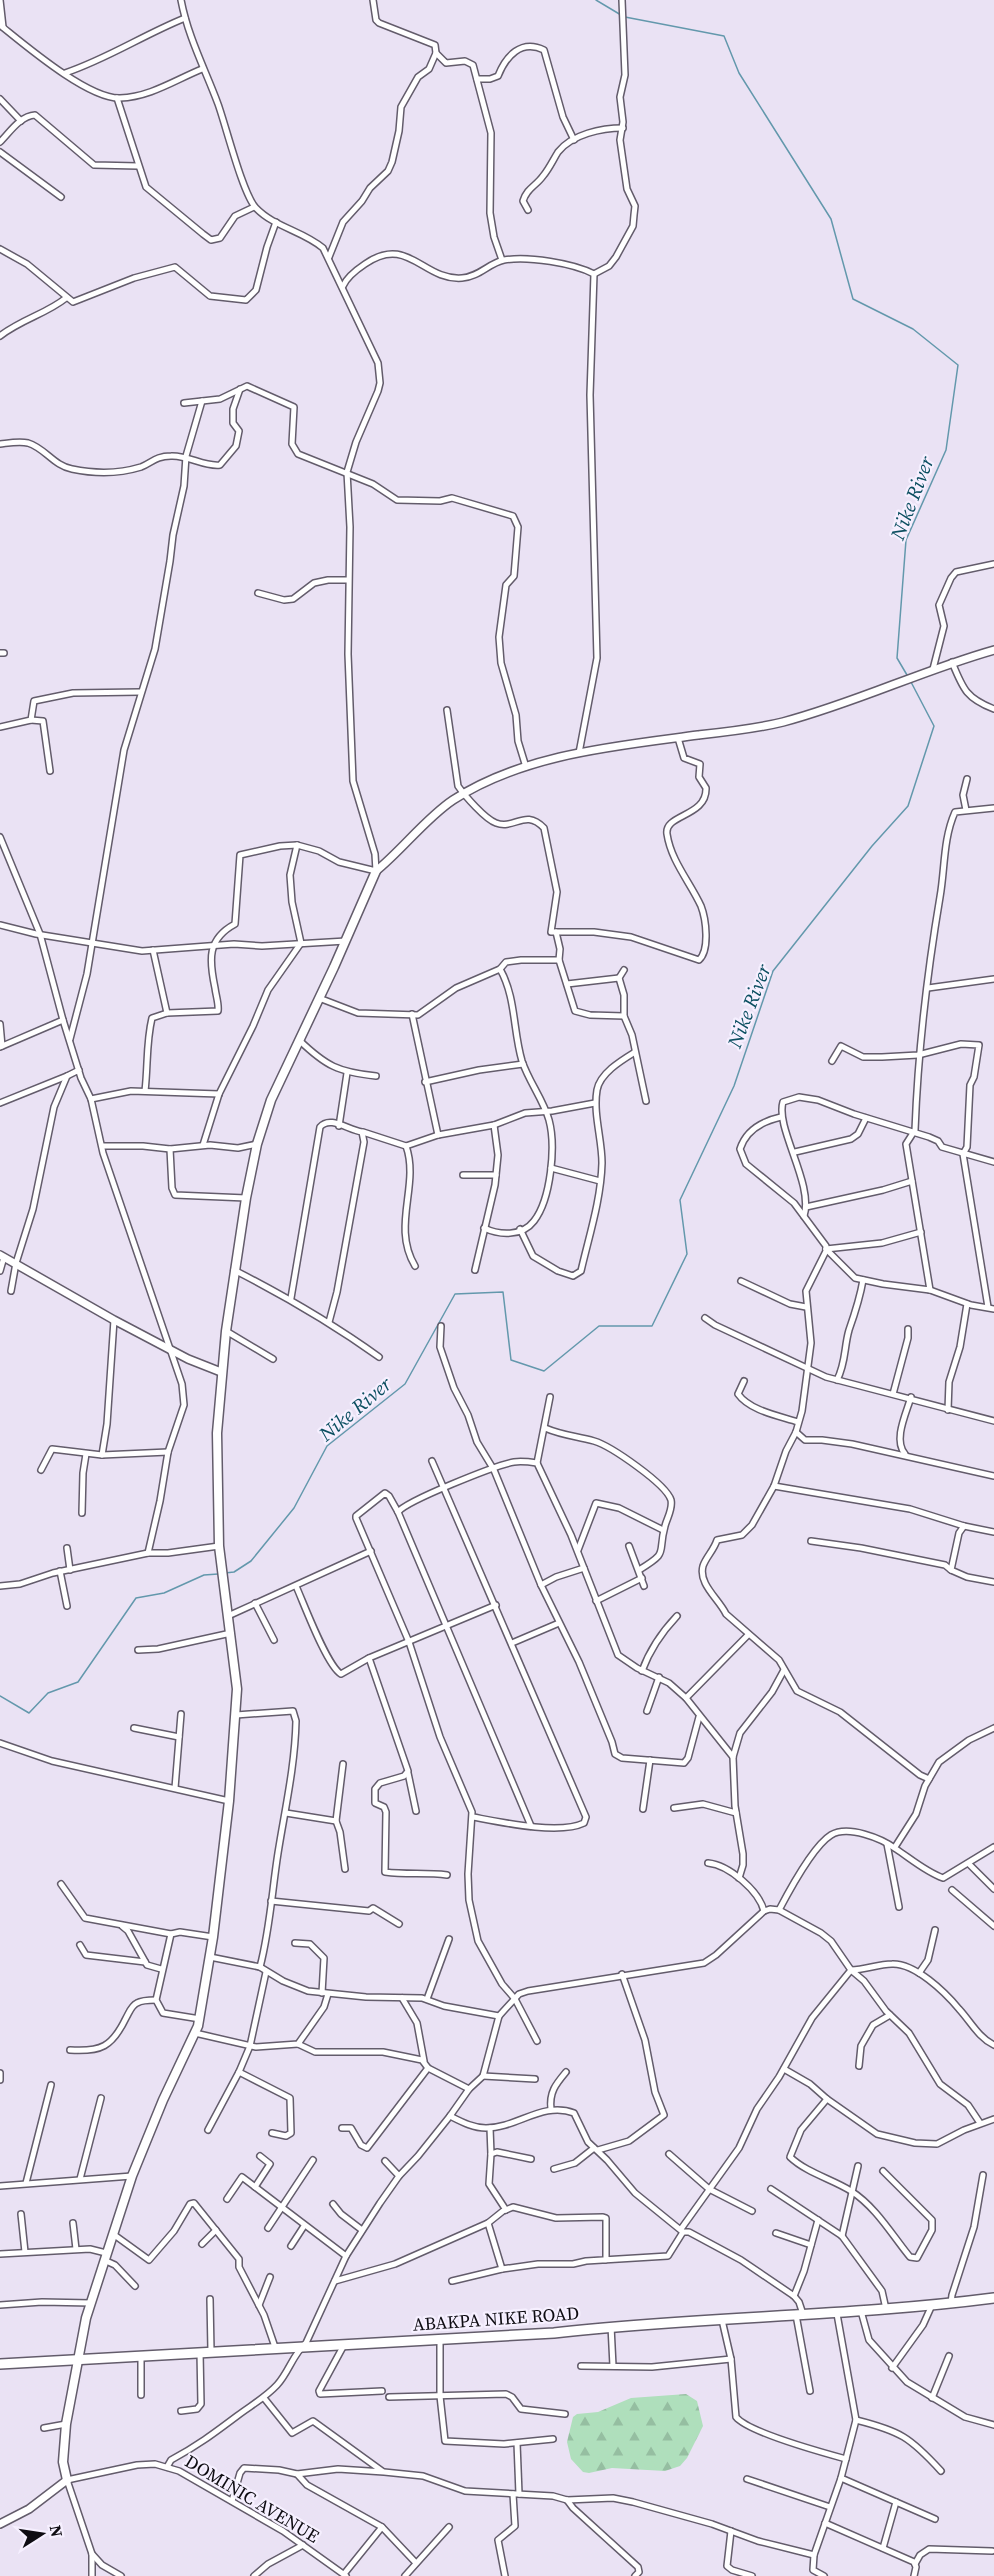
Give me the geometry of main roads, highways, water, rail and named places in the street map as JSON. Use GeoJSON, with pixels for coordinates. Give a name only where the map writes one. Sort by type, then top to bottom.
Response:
{"type":"FeatureCollection","features":[{"type":"Feature","properties":{"kind":"main road"},"geometry":{"type":"LineString","coordinates":[[67,2480],[63,2462],[66,2424],[78,2358],[92,2303],[132,2176],[200,2019],[213,1937],[229,1801],[237,1689],[220,1550],[217,1432],[226,1331],[246,1198],[257,1144],[271,1100],[346,941],[376,871]]}},
{"type":"Feature","properties":{"kind":"main road","name":"ABAKPA NIKE ROAD"},"geometry":{"type":"LineString","coordinates":[[0,2364],[554,2333],[611,2326],[837,2314],[994,2298]]}},
{"type":"Feature","properties":{"kind":"waterway","name":"Nike River"},"geometry":{"type":"LineString","coordinates":[[596,0],[621,15]]}},
{"type":"Feature","properties":{"kind":"waterway","name":"Nike River"},"geometry":{"type":"LineString","coordinates":[[625,17],[724,36],[739,73],[831,219],[853,299],[913,329],[958,365],[946,450],[906,540],[897,658],[907,675]]}},
{"type":"Feature","properties":{"kind":"waterway","name":"Nike River"},"geometry":{"type":"LineString","coordinates":[[225,1573],[234,1572],[251,1561],[294,1508],[327,1446],[405,1384],[455,1294],[503,1292],[511,1360],[544,1371],[599,1326],[652,1326],[687,1254],[680,1200],[734,1086],[773,971],[872,846],[908,806],[934,726],[911,682]]}},
{"type":"Feature","properties":{"kind":"waterway","name":"Nike River"},"geometry":{"type":"LineString","coordinates":[[0,1696],[29,1713],[48,1693],[78,1682],[136,1598],[164,1593],[204,1575],[218,1574]]}}]}
